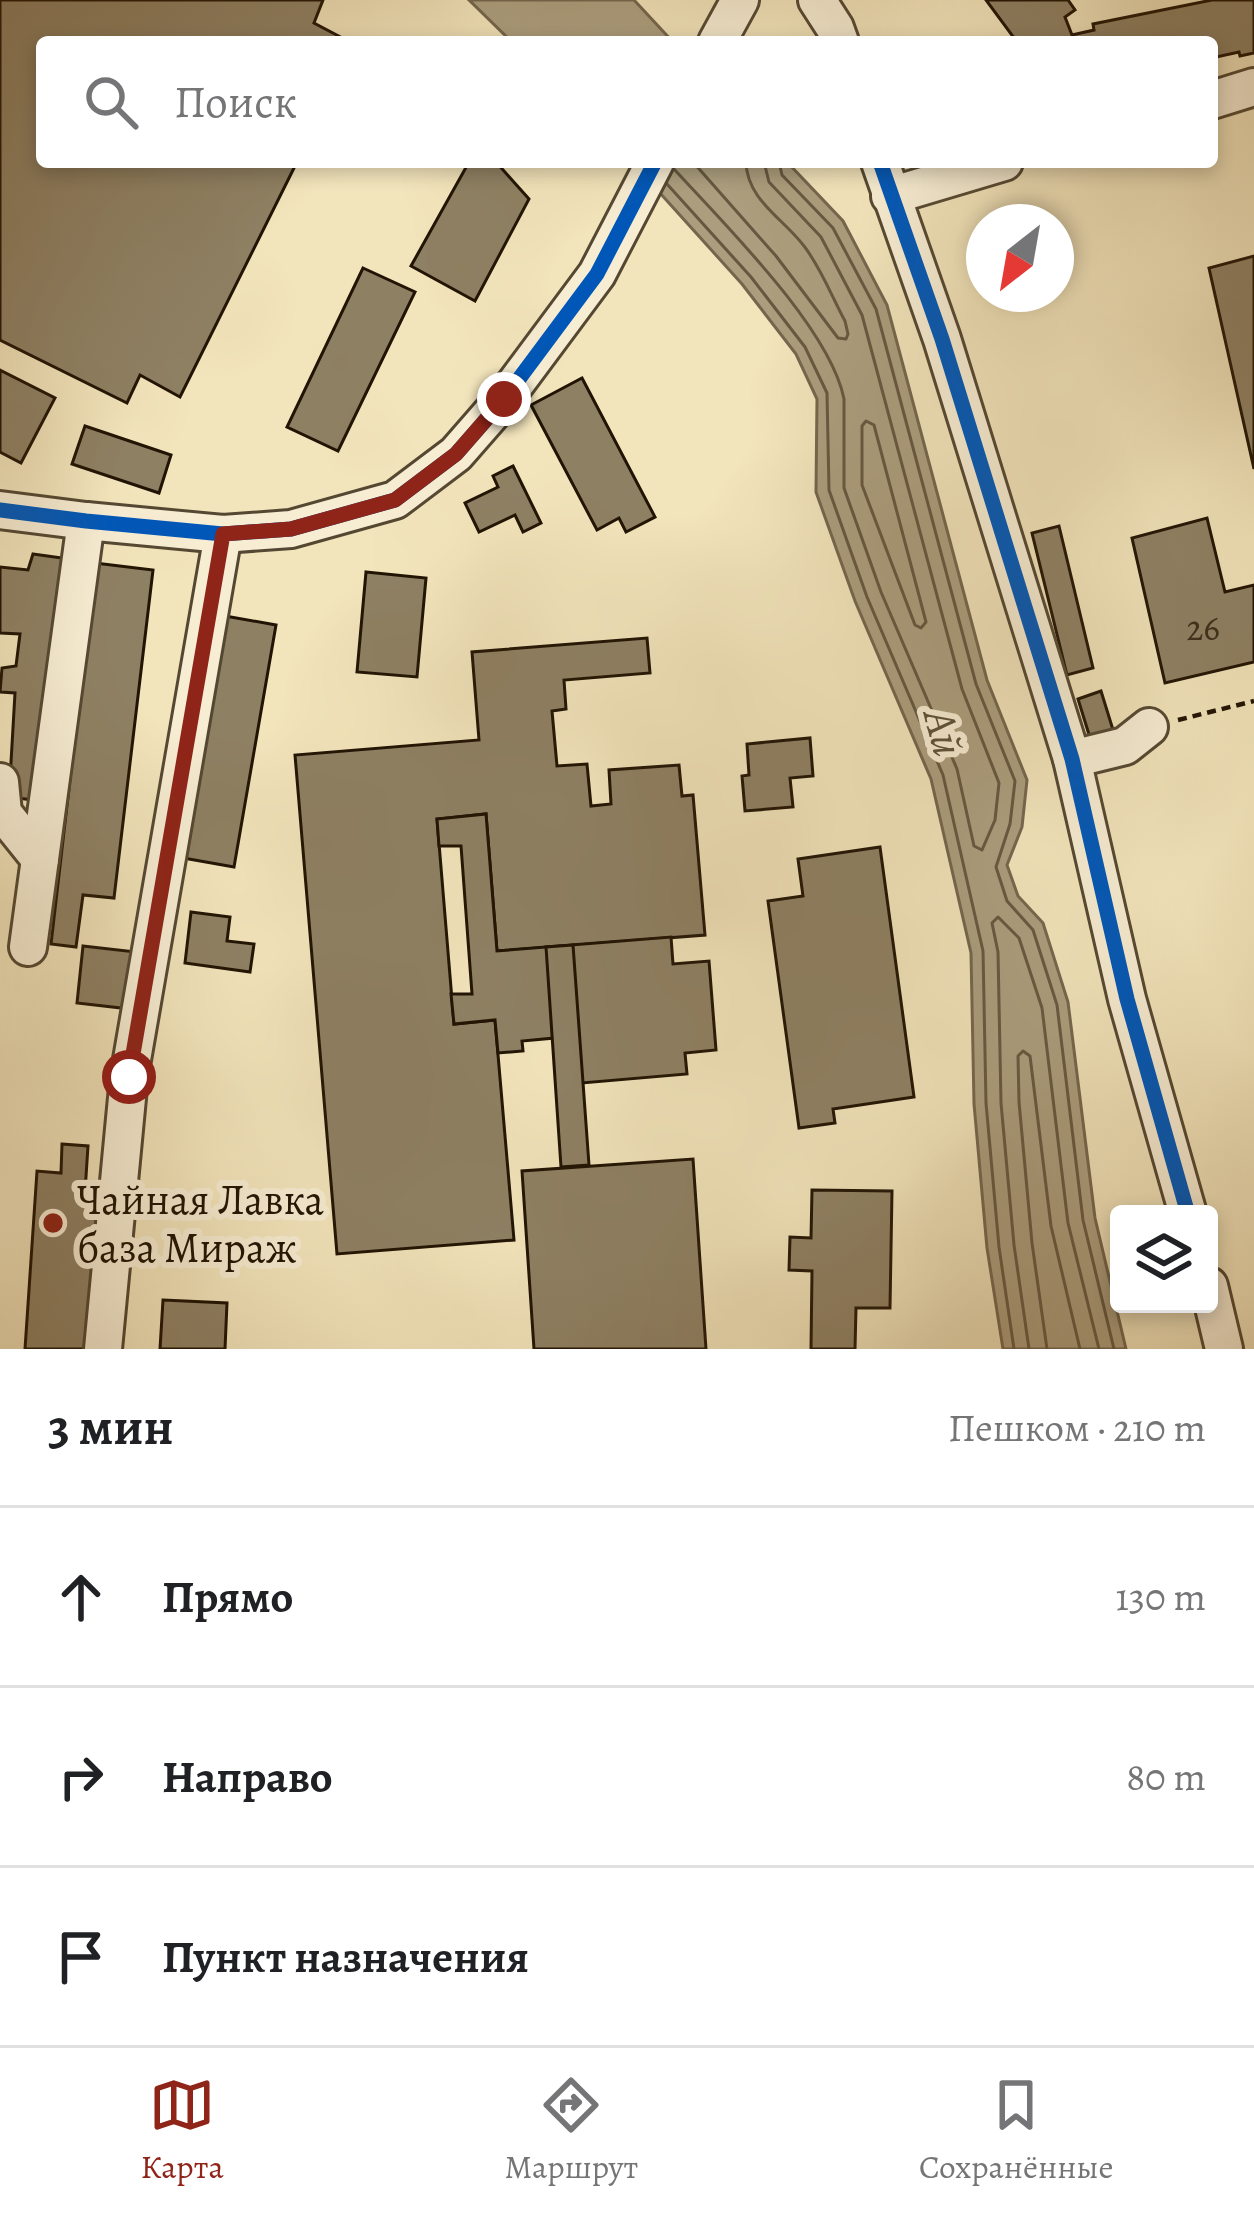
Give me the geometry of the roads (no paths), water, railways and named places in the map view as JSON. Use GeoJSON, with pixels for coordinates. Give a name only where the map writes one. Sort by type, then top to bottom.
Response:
{"type":"FeatureCollection","features":[{"type":"Feature","properties":{"kind":"street"},"geometry":{"type":"LineString","coordinates":[[817,0],[838,36]]}},
{"type":"Feature","properties":{"kind":"street"},"geometry":{"type":"LineString","coordinates":[[1218,98],[1254,87]]}},
{"type":"Feature","properties":{"kind":"street"},"geometry":{"type":"LineString","coordinates":[[0,510],[223,534],[291,529],[395,500],[456,454],[504,399],[597,274],[652,168]]}},
{"type":"Feature","properties":{"kind":"street"},"geometry":{"type":"LineString","coordinates":[[962,168],[885,179],[942,339],[1072,759],[1127,999],[1185,1205]]}},
{"type":"Feature","properties":{"kind":"street"},"geometry":{"type":"LineString","coordinates":[[28,946],[86,521]]}},
{"type":"Feature","properties":{"kind":"street"},"geometry":{"type":"LineString","coordinates":[[104,1349],[129,1077],[223,534]]}},
{"type":"Feature","properties":{"kind":"street"},"geometry":{"type":"LineString","coordinates":[[1072,759],[1125,746],[1149,727]]}},
{"type":"Feature","properties":{"kind":"street"},"geometry":{"type":"LineString","coordinates":[[0,782],[3,813],[40,859]]}},
{"type":"Feature","properties":{"kind":"street"},"geometry":{"type":"LineString","coordinates":[[1218,1304],[1233,1334]]}},
{"type":"Feature","properties":{"kind":"water"},"geometry":{"type":"Polygon","coordinates":[[[469,0],[634,0],[667,36],[506,36],[469,0]]]}},
{"type":"Feature","properties":{"kind":"water","name":"Ай"},"geometry":{"type":"Polygon","coordinates":[[[637,168],[793,168],[843,221],[887,305],[987,680],[1027,780],[1022,827],[1007,865],[1018,896],[1043,923],[1068,1002],[1095,1218],[1110,1281],[1110,1313],[1117,1313],[1126,1349],[1003,1349],[987,1248],[974,1104],[971,953],[931,779],[855,601],[816,492],[817,399],[796,354],[742,284],[637,168]]]}},
{"type":"Feature","properties":{"kind":"place","name":"Чайная Лавка база Мираж"},"geometry":{"type":"Point","coordinates":[53,1223]}}]}
